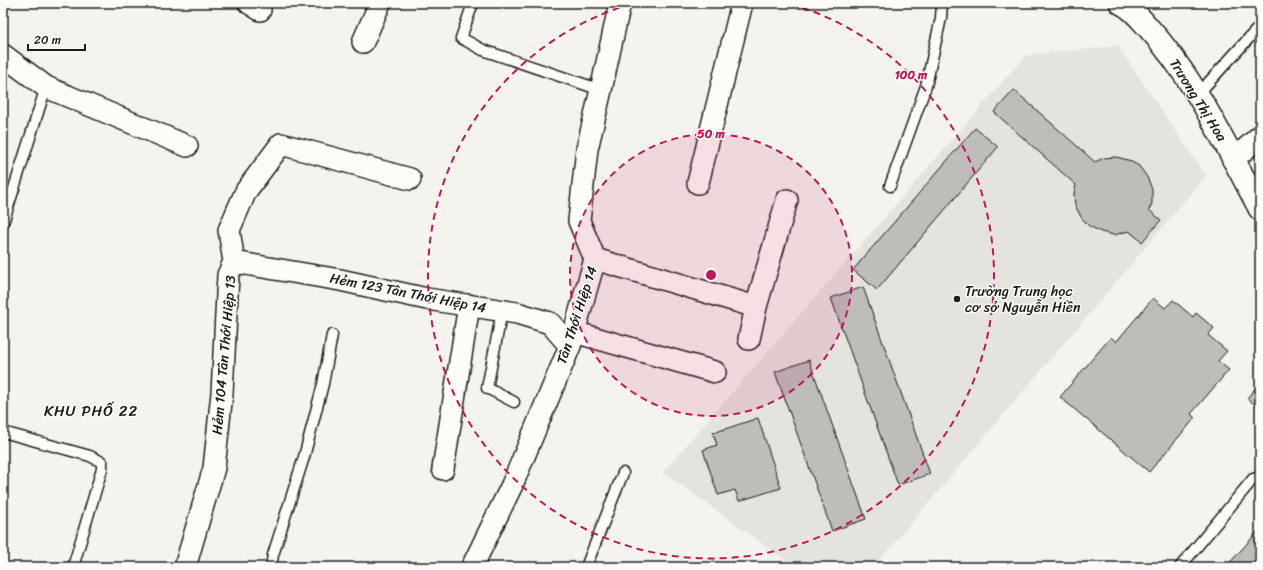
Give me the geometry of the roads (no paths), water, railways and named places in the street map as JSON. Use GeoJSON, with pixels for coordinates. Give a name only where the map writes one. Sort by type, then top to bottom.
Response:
{"type":"FeatureCollection","features":[{"type":"Feature","properties":{"kind":"street"},"geometry":{"type":"LineString","coordinates":[[364,42],[380,3]]}},
{"type":"Feature","properties":{"kind":"street","name":"Tân Thới Hiệp 14"},"geometry":{"type":"LineString","coordinates":[[472,567],[512,485],[572,339],[595,259],[579,221],[587,149],[602,90],[620,3]]}},
{"type":"Feature","properties":{"kind":"street"},"geometry":{"type":"LineString","coordinates":[[698,183],[742,3]]}},
{"type":"Feature","properties":{"kind":"street","name":"Trương Thị Hoa"},"geometry":{"type":"LineString","coordinates":[[1127,4],[1158,37],[1198,94],[1260,209]]}},
{"type":"Feature","properties":{"kind":"street"},"geometry":{"type":"LineString","coordinates":[[3,55],[46,86],[187,146]]}},
{"type":"Feature","properties":{"kind":"street"},"geometry":{"type":"LineString","coordinates":[[1233,160],[1260,136]]}},
{"type":"Feature","properties":{"kind":"street","name":"Hẻm 104 Tân Thới Hiệp 13"},"geometry":{"type":"LineString","coordinates":[[185,567],[214,468],[222,393],[228,275],[234,262],[229,230],[246,191],[281,144],[410,179]]}},
{"type":"Feature","properties":{"kind":"street"},"geometry":{"type":"LineString","coordinates":[[748,339],[787,200]]}},
{"type":"Feature","properties":{"kind":"street"},"geometry":{"type":"LineString","coordinates":[[595,259],[756,307]]}},
{"type":"Feature","properties":{"kind":"street","name":"Hẻm 123 Tân Thới Hiệp 14"},"geometry":{"type":"LineString","coordinates":[[234,262],[340,280],[427,299],[517,313],[550,323],[572,339]]}},
{"type":"Feature","properties":{"kind":"street"},"geometry":{"type":"LineString","coordinates":[[443,469],[469,305]]}},
{"type":"Feature","properties":{"kind":"street"},"geometry":{"type":"LineString","coordinates":[[572,339],[715,372]]}},
{"type":"Feature","properties":{"kind":"lane"},"geometry":{"type":"LineString","coordinates":[[473,3],[461,38],[483,50],[602,90]]}},
{"type":"Feature","properties":{"kind":"lane"},"geometry":{"type":"LineString","coordinates":[[890,186],[926,86],[941,18],[942,3]]}},
{"type":"Feature","properties":{"kind":"lane"},"geometry":{"type":"LineString","coordinates":[[1198,94],[1260,26]]}},
{"type":"Feature","properties":{"kind":"lane"},"geometry":{"type":"LineString","coordinates":[[3,223],[46,86]]}},
{"type":"Feature","properties":{"kind":"lane"},"geometry":{"type":"LineString","coordinates":[[502,311],[487,388],[514,402]]}},
{"type":"Feature","properties":{"kind":"lane"},"geometry":{"type":"LineString","coordinates":[[271,567],[273,555],[304,457],[323,384],[332,335]]}},
{"type":"Feature","properties":{"kind":"lane"},"geometry":{"type":"LineString","coordinates":[[3,432],[90,456],[102,462],[102,469],[73,567]]}},
{"type":"Feature","properties":{"kind":"lane"},"geometry":{"type":"LineString","coordinates":[[586,567],[623,473]]}},
{"type":"Feature","properties":{"kind":"lane"},"geometry":{"type":"LineString","coordinates":[[1180,567],[1253,479],[1260,477]]}},
{"type":"Feature","properties":{"kind":"place","name":"Trường Trung học cơ sở Nguyễn Hiền"},"geometry":{"type":"Point","coordinates":[957,299]}},
{"type":"Feature","properties":{"kind":"district","name":"KHU PHỐ 22"},"geometry":{"type":"Point","coordinates":[91,411]}}]}
